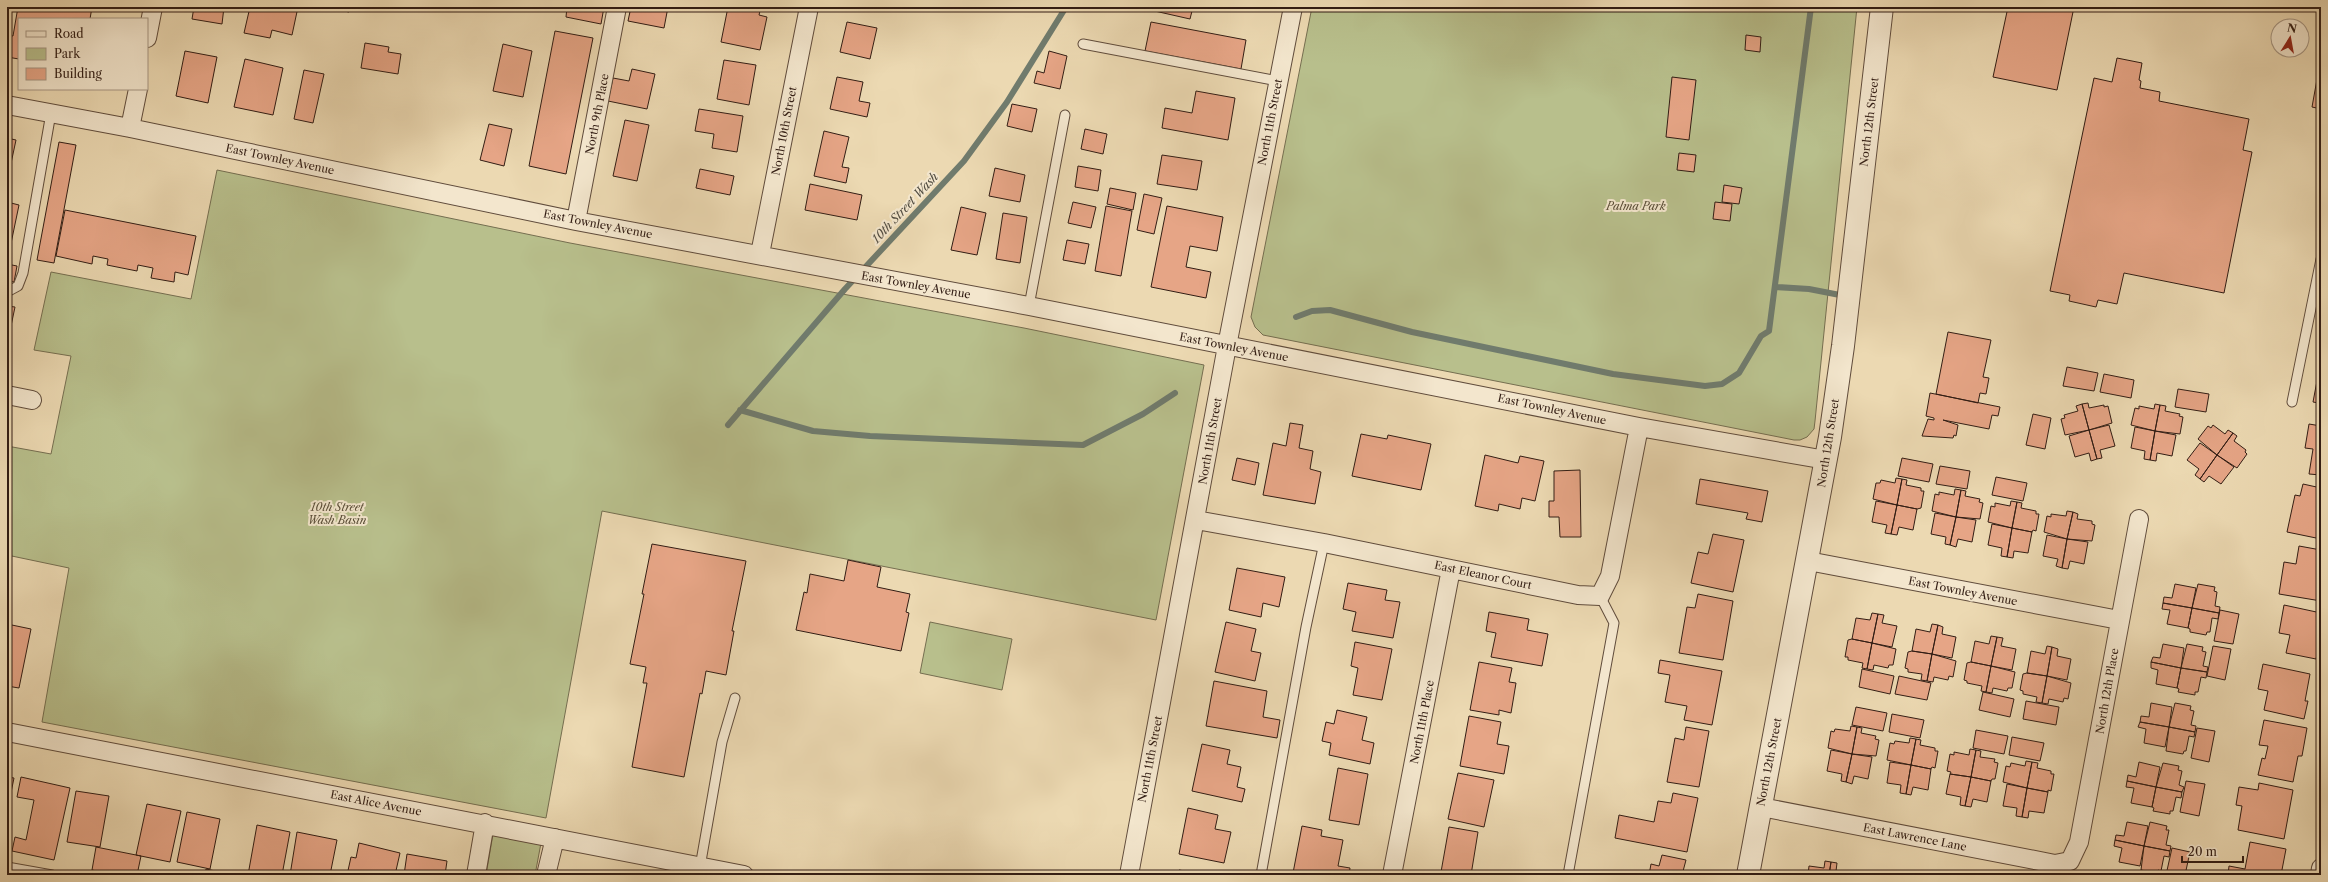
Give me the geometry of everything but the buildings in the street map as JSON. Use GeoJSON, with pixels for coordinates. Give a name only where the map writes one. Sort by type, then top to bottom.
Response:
{"type":"FeatureCollection","features":[{"type":"Feature","properties":{"kind":"street"},"geometry":{"type":"LineString","coordinates":[[148,33],[153,7]]}},
{"type":"Feature","properties":{"kind":"street","name":"North 9th Place"},"geometry":{"type":"LineString","coordinates":[[576,220],[617,7]]}},
{"type":"Feature","properties":{"kind":"street","name":"North 10th Street"},"geometry":{"type":"LineString","coordinates":[[760,254],[809,7]]}},
{"type":"Feature","properties":{"kind":"street","name":"North 11th Street"},"geometry":{"type":"LineString","coordinates":[[1129,875],[1196,520],[1227,346],[1293,7]]}},
{"type":"Feature","properties":{"kind":"street","name":"North 12th Street"},"geometry":{"type":"LineString","coordinates":[[1748,875],[1826,460],[1843,346],[1882,7]]}},
{"type":"Feature","properties":{"kind":"street"},"geometry":{"type":"LineString","coordinates":[[130,128],[138,90]]}},
{"type":"Feature","properties":{"kind":"street","name":"East Townley Avenue"},"geometry":{"type":"LineString","coordinates":[[7,105],[130,128],[576,220],[760,254],[1227,346],[1440,386],[1639,427],[1826,460]]}},
{"type":"Feature","properties":{"kind":"street"},"geometry":{"type":"LineString","coordinates":[[7,395],[32,400]]}},
{"type":"Feature","properties":{"kind":"street"},"geometry":{"type":"LineString","coordinates":[[1600,596],[1610,576],[1639,427]]}},
{"type":"Feature","properties":{"kind":"street","name":"North 12th Place"},"geometry":{"type":"LineString","coordinates":[[2070,861],[2079,842],[2119,620],[2139,519]]}},
{"type":"Feature","properties":{"kind":"street","name":"East Eleanor Court"},"geometry":{"type":"LineString","coordinates":[[1196,520],[1324,543],[1578,595],[1600,596]]}},
{"type":"Feature","properties":{"kind":"street","name":"East Townley Avenue"},"geometry":{"type":"LineString","coordinates":[[1808,561],[2119,620]]}},
{"type":"Feature","properties":{"kind":"street","name":"North 11th Place"},"geometry":{"type":"LineString","coordinates":[[1392,875],[1451,569]]}},
{"type":"Feature","properties":{"kind":"street","name":"East Alice Avenue"},"geometry":{"type":"LineString","coordinates":[[7,732],[486,823],[554,838],[744,875]]}},
{"type":"Feature","properties":{"kind":"street","name":"East Lawrence Lane"},"geometry":{"type":"LineString","coordinates":[[1761,807],[2055,864],[2070,861]]}},
{"type":"Feature","properties":{"kind":"street"},"geometry":{"type":"LineString","coordinates":[[476,875],[486,823]]}},
{"type":"Feature","properties":{"kind":"street"},"geometry":{"type":"LineString","coordinates":[[546,875],[554,838]]}},
{"type":"Feature","properties":{"kind":"street"},"geometry":{"type":"LineString","coordinates":[[2320,875],[2321,868]]}},
{"type":"Feature","properties":{"kind":"lane"},"geometry":{"type":"LineString","coordinates":[[1083,44],[1278,81]]}},
{"type":"Feature","properties":{"kind":"lane"},"geometry":{"type":"LineString","coordinates":[[7,292],[18,286],[23,273],[51,113]]}},
{"type":"Feature","properties":{"kind":"lane"},"geometry":{"type":"LineString","coordinates":[[1029,306],[1065,115]]}},
{"type":"Feature","properties":{"kind":"lane"},"geometry":{"type":"LineString","coordinates":[[2292,402],[2321,259]]}},
{"type":"Feature","properties":{"kind":"lane"},"geometry":{"type":"LineString","coordinates":[[1261,875],[1306,627],[1324,543]]}},
{"type":"Feature","properties":{"kind":"lane"},"geometry":{"type":"LineString","coordinates":[[1568,875],[1614,623],[1600,596]]}},
{"type":"Feature","properties":{"kind":"lane"},"geometry":{"type":"LineString","coordinates":[[700,866],[722,742],[735,698]]}},
{"type":"Feature","properties":{"kind":"lane"},"geometry":{"type":"LineString","coordinates":[[7,867],[52,875]]}},
{"type":"Feature","properties":{"kind":"green space","name":"Palma Park"},"geometry":{"type":"Polygon","coordinates":[[[1312,7],[1857,7],[1814,429],[1807,437],[1800,440],[1794,440],[1263,335],[1255,327],[1251,317],[1312,7]]]}},
{"type":"Feature","properties":{"kind":"green space","name":"10th Street Wash Basin"},"geometry":{"type":"Polygon","coordinates":[[[217,170],[570,243],[1024,328],[1204,365],[1156,620],[602,511],[546,818],[42,722],[69,568],[7,555],[7,446],[51,454],[71,356],[34,350],[51,272],[191,299],[217,170]]]}},
{"type":"Feature","properties":{"kind":"green space"},"geometry":{"type":"Polygon","coordinates":[[[930,622],[1012,639],[1002,690],[920,673],[930,622]]]}},
{"type":"Feature","properties":{"kind":"green space"},"geometry":{"type":"Polygon","coordinates":[[[493,834],[541,843],[535,875],[486,875],[493,834]]]}},
{"type":"Feature","properties":{"kind":"waterway","name":"10th Street Wash"},"geometry":{"type":"LineString","coordinates":[[728,425],[845,289],[964,161],[1007,102],[1066,7]]}},
{"type":"Feature","properties":{"kind":"waterway"},"geometry":{"type":"LineString","coordinates":[[1296,317],[1312,311],[1330,310],[1412,332],[1613,374],[1705,386],[1722,384],[1739,373],[1761,336],[1769,331],[1811,7]]}},
{"type":"Feature","properties":{"kind":"waterway"},"geometry":{"type":"LineString","coordinates":[[1776,287],[1809,289],[1845,296]]}},
{"type":"Feature","properties":{"kind":"waterway","name":"10th Street Wash"},"geometry":{"type":"LineString","coordinates":[[740,410],[813,431],[870,436],[1083,445],[1143,414],[1175,393]]}}]}
